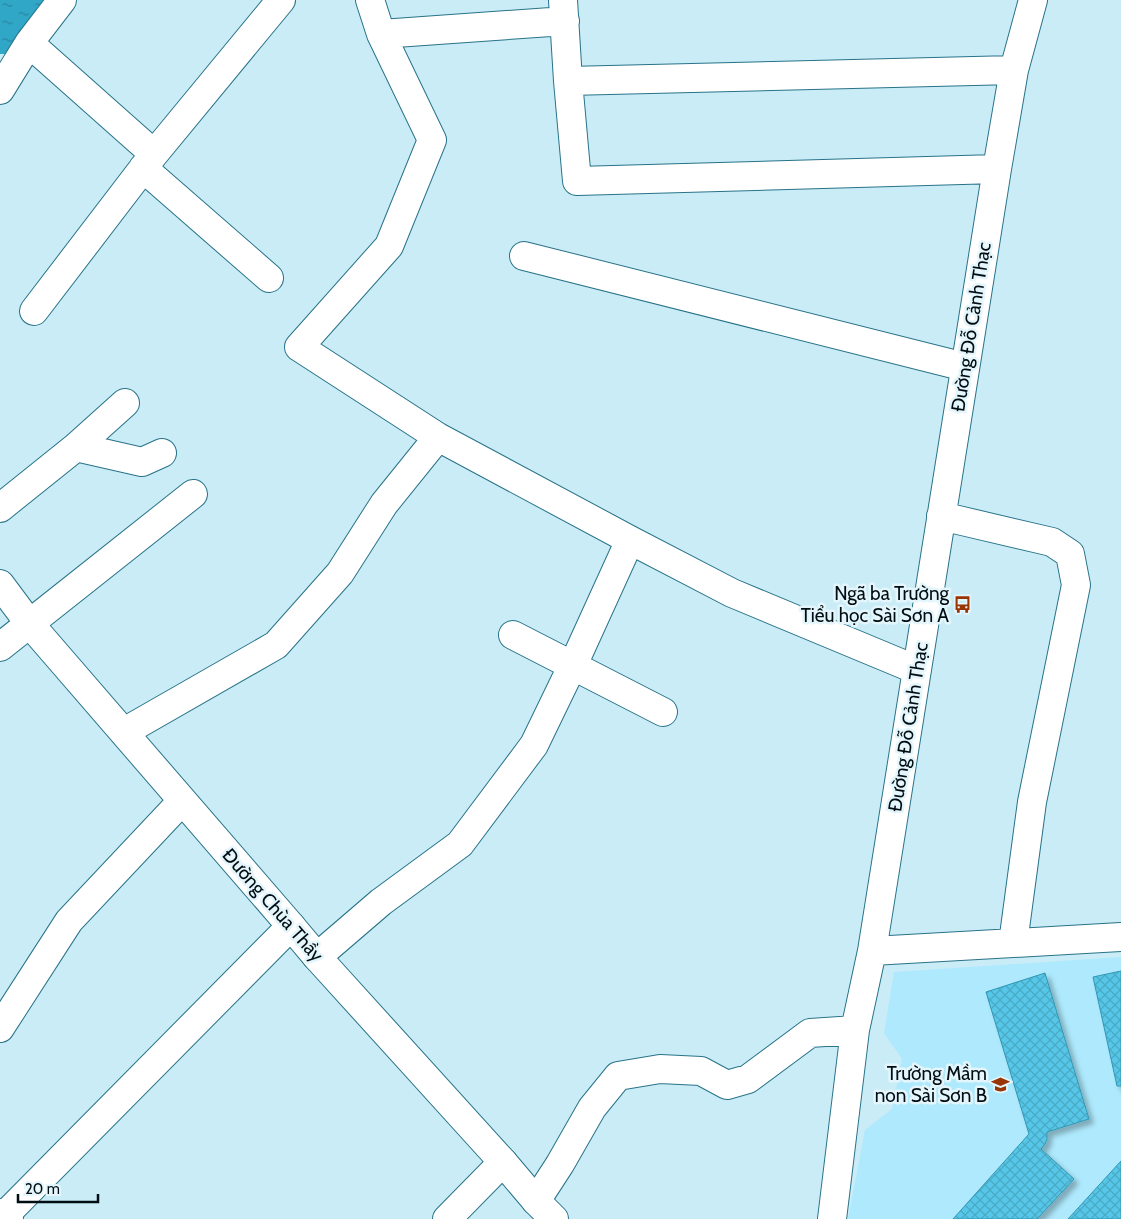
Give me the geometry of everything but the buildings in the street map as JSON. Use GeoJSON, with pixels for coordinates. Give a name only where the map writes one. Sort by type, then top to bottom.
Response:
{"type":"FeatureCollection","features":[{"type":"Feature","properties":{"kind":"street"},"geometry":{"type":"LineString","coordinates":[[0,90],[29,43],[62,0]]}},
{"type":"Feature","properties":{"kind":"street"},"geometry":{"type":"LineString","coordinates":[[34,310],[148,161],[281,0]]}},
{"type":"Feature","properties":{"kind":"street"},"geometry":{"type":"LineString","coordinates":[[370,0],[381,34],[432,140],[389,246],[299,347],[438,437],[630,540],[732,593],[917,670]]}},
{"type":"Feature","properties":{"kind":"street","name":"Đường Đỗ Cảnh Thạc"},"geometry":{"type":"LineString","coordinates":[[832,1219],[855,1030],[872,951],[1014,70],[1033,0]]}},
{"type":"Feature","properties":{"kind":"street"},"geometry":{"type":"LineString","coordinates":[[381,34],[564,11],[577,181],[997,169]]}},
{"type":"Feature","properties":{"kind":"street"},"geometry":{"type":"LineString","coordinates":[[29,43],[269,278]]}},
{"type":"Feature","properties":{"kind":"street"},"geometry":{"type":"LineString","coordinates":[[568,81],[1014,70]]}},
{"type":"Feature","properties":{"kind":"street"},"geometry":{"type":"LineString","coordinates":[[524,256],[965,366]]}},
{"type":"Feature","properties":{"kind":"street"},"geometry":{"type":"LineString","coordinates":[[0,508],[76,447],[125,404]]}},
{"type":"Feature","properties":{"kind":"street"},"geometry":{"type":"LineString","coordinates":[[124,732],[276,645],[340,573],[384,504],[438,437]]}},
{"type":"Feature","properties":{"kind":"street"},"geometry":{"type":"LineString","coordinates":[[76,447],[142,462],[162,453]]}},
{"type":"Feature","properties":{"kind":"street"},"geometry":{"type":"LineString","coordinates":[[0,647],[193,494]]}},
{"type":"Feature","properties":{"kind":"street"},"geometry":{"type":"LineString","coordinates":[[941,516],[1052,542],[1070,554],[1076,585],[1032,802],[1013,943]]}},
{"type":"Feature","properties":{"kind":"street"},"geometry":{"type":"LineString","coordinates":[[317,957],[381,902],[460,844],[534,745],[630,540]]}},
{"type":"Feature","properties":{"kind":"street","name":"Đường Chùa Thầy"},"geometry":{"type":"LineString","coordinates":[[0,584],[29,623],[317,957],[545,1210]]}},
{"type":"Feature","properties":{"kind":"street"},"geometry":{"type":"LineString","coordinates":[[513,635],[663,712]]}},
{"type":"Feature","properties":{"kind":"street"},"geometry":{"type":"LineString","coordinates":[[0,1028],[69,921],[182,801]]}},
{"type":"Feature","properties":{"kind":"street"},"geometry":{"type":"LineString","coordinates":[[4,1216],[291,926]]}},
{"type":"Feature","properties":{"kind":"street"},"geometry":{"type":"LineString","coordinates":[[872,951],[1121,937]]}},
{"type":"Feature","properties":{"kind":"street"},"geometry":{"type":"LineString","coordinates":[[545,1210],[560,1164],[592,1108],[618,1076],[660,1069],[701,1071],[727,1085],[748,1079],[810,1033],[855,1030]]}},
{"type":"Feature","properties":{"kind":"street"},"geometry":{"type":"LineString","coordinates":[[447,1219],[503,1162]]}},
{"type":"Feature","properties":{"kind":"shaded area","name":"Trường Mầm non Sài Sơn B"},"geometry":{"type":"Polygon","coordinates":[[[1121,957],[1121,1219],[848,1219],[865,1130],[892,1109],[902,1059],[884,1033],[894,972],[1121,957]]]}},
{"type":"Feature","properties":{"kind":"water"},"geometry":{"type":"Polygon","coordinates":[[[0,0],[55,0],[16,50],[0,54],[0,0]]]}},
{"type":"Feature","properties":{"kind":"place","name":"Ngã ba Trường Tiểu học Sài Sơn A"},"geometry":{"type":"Point","coordinates":[963,604]}},
{"type":"Feature","properties":{"kind":"place","name":"Trường Mầm non Sài Sơn B"},"geometry":{"type":"Point","coordinates":[1001,1084]}}]}
